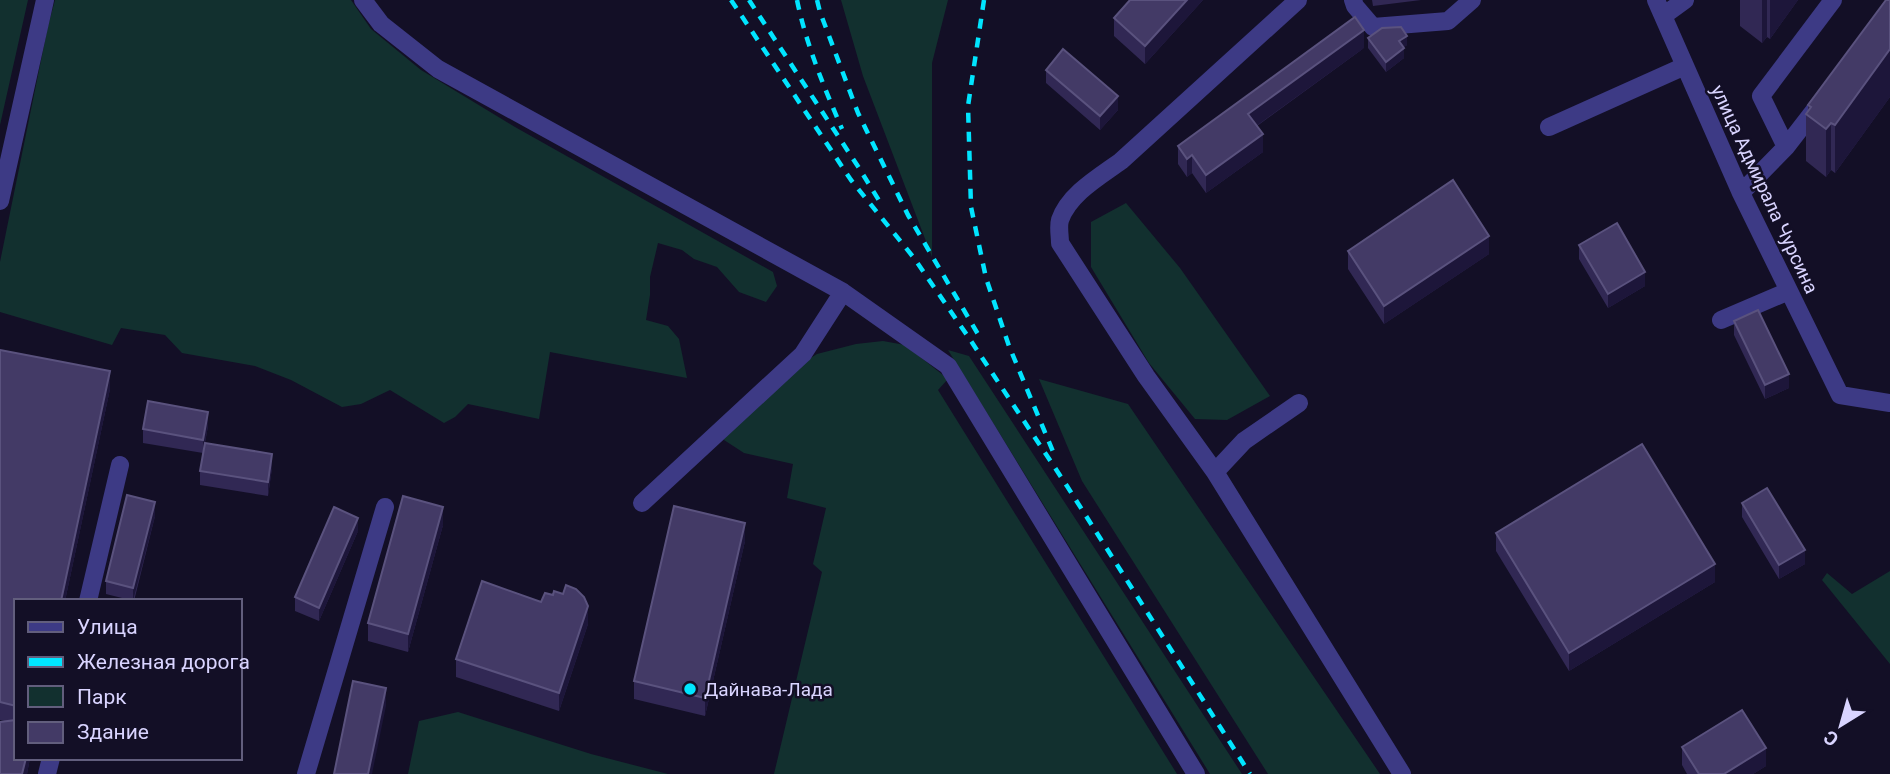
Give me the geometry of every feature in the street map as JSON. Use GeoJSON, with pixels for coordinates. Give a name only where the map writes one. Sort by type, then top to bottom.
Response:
{"type":"FeatureCollection","features":[{"type":"Feature","properties":{"kind":"street"},"geometry":{"type":"LineString","coordinates":[[0,201],[45,0]]}},
{"type":"Feature","properties":{"kind":"street"},"geometry":{"type":"LineString","coordinates":[[363,0],[381,24],[438,69],[843,292],[948,366],[1196,774]]}},
{"type":"Feature","properties":{"kind":"street"},"geometry":{"type":"LineString","coordinates":[[1298,0],[1121,161],[1070,202],[1059,222],[1060,243],[1146,376],[1215,472],[1402,774]]}},
{"type":"Feature","properties":{"kind":"street"},"geometry":{"type":"LineString","coordinates":[[1353,0],[1373,27],[1448,21],[1472,0]]}},
{"type":"Feature","properties":{"kind":"street"},"geometry":{"type":"LineString","coordinates":[[1659,8],[1685,0]]}},
{"type":"Feature","properties":{"kind":"street"},"geometry":{"type":"LineString","coordinates":[[1786,147],[1761,96],[1833,0]]}},
{"type":"Feature","properties":{"kind":"street","name":"улица Адмирала Чурсина"},"geometry":{"type":"LineString","coordinates":[[1659,8],[1741,193],[1839,395],[1890,403]]}},
{"type":"Feature","properties":{"kind":"street"},"geometry":{"type":"LineString","coordinates":[[1549,127],[1685,66]]}},
{"type":"Feature","properties":{"kind":"street"},"geometry":{"type":"LineString","coordinates":[[1741,193],[1786,147],[1834,84]]}},
{"type":"Feature","properties":{"kind":"street"},"geometry":{"type":"LineString","coordinates":[[1721,320],[1789,291]]}},
{"type":"Feature","properties":{"kind":"street"},"geometry":{"type":"LineString","coordinates":[[642,503],[803,354],[843,292]]}},
{"type":"Feature","properties":{"kind":"street"},"geometry":{"type":"LineString","coordinates":[[1215,472],[1244,441],[1299,403]]}},
{"type":"Feature","properties":{"kind":"street"},"geometry":{"type":"LineString","coordinates":[[88,599],[120,465]]}},
{"type":"Feature","properties":{"kind":"street"},"geometry":{"type":"LineString","coordinates":[[306,774],[385,507]]}},
{"type":"Feature","properties":{"kind":"green space"},"geometry":{"type":"Polygon","coordinates":[[[0,0],[28,0],[0,125],[0,0]]]}},
{"type":"Feature","properties":{"kind":"green space"},"geometry":{"type":"Polygon","coordinates":[[[55,0],[351,0],[371,29],[421,70],[515,127],[773,272],[777,286],[766,302],[739,292],[717,267],[694,259],[682,250],[658,243],[650,277],[646,320],[668,326],[679,339],[687,378],[550,352],[539,419],[468,404],[455,417],[444,423],[390,390],[361,404],[342,407],[291,380],[255,366],[182,353],[165,335],[121,328],[112,345],[0,312],[0,262],[55,0]]]}},
{"type":"Feature","properties":{"kind":"green space"},"geometry":{"type":"Polygon","coordinates":[[[841,0],[948,0],[932,63],[932,257],[863,76],[841,0]]]}},
{"type":"Feature","properties":{"kind":"green space"},"geometry":{"type":"Polygon","coordinates":[[[1126,203],[1180,268],[1270,396],[1227,420],[1195,419],[1149,363],[1091,267],[1091,222],[1126,203]]]}},
{"type":"Feature","properties":{"kind":"green space"},"geometry":{"type":"Polygon","coordinates":[[[883,341],[905,345],[948,379],[938,390],[1177,774],[774,774],[822,572],[813,564],[826,508],[787,498],[793,464],[744,453],[724,440],[725,432],[801,364],[817,354],[856,344],[883,341]]]}},
{"type":"Feature","properties":{"kind":"green space"},"geometry":{"type":"Polygon","coordinates":[[[948,350],[969,356],[1242,774],[1210,774],[948,350]]]}},
{"type":"Feature","properties":{"kind":"green space"},"geometry":{"type":"Polygon","coordinates":[[[1039,379],[1128,404],[1380,774],[1268,774],[1082,481],[1039,379]]]}},
{"type":"Feature","properties":{"kind":"green space"},"geometry":{"type":"Polygon","coordinates":[[[1890,571],[1890,664],[1822,580],[1827,573],[1852,594],[1890,571]]]}},
{"type":"Feature","properties":{"kind":"green space"},"geometry":{"type":"Polygon","coordinates":[[[458,712],[591,754],[668,774],[408,774],[419,721],[458,712]]]}},
{"type":"Feature","properties":{"kind":"building"},"geometry":{"type":"Polygon","coordinates":[[[1130,0],[1187,0],[1145,46],[1114,18],[1130,0]]]}},
{"type":"Feature","properties":{"kind":"building"},"geometry":{"type":"Polygon","coordinates":[[[1886,0],[1890,0],[1890,49],[1835,125],[1831,123],[1826,129],[1806,114],[1811,107],[1808,105],[1886,0]]]}},
{"type":"Feature","properties":{"kind":"building"},"geometry":{"type":"Polygon","coordinates":[[[1355,17],[1364,30],[1248,114],[1263,134],[1206,175],[1192,155],[1187,159],[1178,146],[1355,17]]]}},
{"type":"Feature","properties":{"kind":"building"},"geometry":{"type":"Polygon","coordinates":[[[1401,27],[1407,36],[1399,41],[1404,48],[1386,62],[1368,38],[1382,28],[1401,27]]]}},
{"type":"Feature","properties":{"kind":"building"},"geometry":{"type":"Polygon","coordinates":[[[1063,49],[1118,96],[1100,116],[1046,70],[1063,49]]]}},
{"type":"Feature","properties":{"kind":"building"},"geometry":{"type":"Polygon","coordinates":[[[1453,180],[1489,236],[1384,306],[1348,251],[1453,180]]]}},
{"type":"Feature","properties":{"kind":"building"},"geometry":{"type":"Polygon","coordinates":[[[1617,223],[1645,272],[1608,294],[1579,245],[1617,223]]]}},
{"type":"Feature","properties":{"kind":"building"},"geometry":{"type":"Polygon","coordinates":[[[1758,310],[1789,374],[1765,385],[1734,321],[1758,310]]]}},
{"type":"Feature","properties":{"kind":"building"},"geometry":{"type":"Polygon","coordinates":[[[0,350],[110,371],[61,599],[14,599],[14,706],[0,702],[0,350]]]}},
{"type":"Feature","properties":{"kind":"building"},"geometry":{"type":"Polygon","coordinates":[[[148,401],[208,412],[203,440],[143,429],[148,401]]]}},
{"type":"Feature","properties":{"kind":"building"},"geometry":{"type":"Polygon","coordinates":[[[205,443],[272,454],[268,482],[200,471],[205,443]]]}},
{"type":"Feature","properties":{"kind":"building"},"geometry":{"type":"Polygon","coordinates":[[[1642,444],[1715,564],[1569,653],[1496,533],[1642,444]]]}},
{"type":"Feature","properties":{"kind":"building"},"geometry":{"type":"Polygon","coordinates":[[[1767,488],[1805,550],[1779,565],[1742,503],[1767,488]]]}},
{"type":"Feature","properties":{"kind":"building"},"geometry":{"type":"Polygon","coordinates":[[[127,495],[155,502],[133,588],[106,581],[127,495]]]}},
{"type":"Feature","properties":{"kind":"building"},"geometry":{"type":"Polygon","coordinates":[[[403,496],[443,507],[408,634],[368,623],[403,496]]]}},
{"type":"Feature","properties":{"kind":"building"},"geometry":{"type":"Polygon","coordinates":[[[674,506],[745,523],[705,698],[634,681],[674,506]]]}},
{"type":"Feature","properties":{"kind":"building"},"geometry":{"type":"Polygon","coordinates":[[[334,507],[358,518],[319,608],[295,597],[334,507]]]}},
{"type":"Feature","properties":{"kind":"building"},"geometry":{"type":"Polygon","coordinates":[[[482,581],[541,602],[545,593],[553,595],[554,591],[563,594],[566,585],[576,589],[584,597],[588,606],[559,693],[456,659],[482,581]]]}},
{"type":"Feature","properties":{"kind":"building"},"geometry":{"type":"Polygon","coordinates":[[[353,681],[386,688],[368,774],[334,774],[353,681]]]}},
{"type":"Feature","properties":{"kind":"building"},"geometry":{"type":"Polygon","coordinates":[[[1742,710],[1766,748],[1724,774],[1699,774],[1682,747],[1742,710]]]}},
{"type":"Feature","properties":{"kind":"building"},"geometry":{"type":"Polygon","coordinates":[[[14,720],[14,760],[26,760],[22,774],[0,774],[0,722],[14,720]]]}},
{"type":"Feature","properties":{"kind":"railway"},"geometry":{"type":"LineString","coordinates":[[731,0],[851,180],[914,258],[969,338],[1067,486],[1250,774]]}},
{"type":"Feature","properties":{"kind":"railway"},"geometry":{"type":"LineString","coordinates":[[749,0],[883,207]]}},
{"type":"Feature","properties":{"kind":"railway"},"geometry":{"type":"LineString","coordinates":[[797,0],[810,49],[842,129]]}},
{"type":"Feature","properties":{"kind":"railway"},"geometry":{"type":"LineString","coordinates":[[817,0],[858,113],[908,215],[982,341]]}},
{"type":"Feature","properties":{"kind":"railway"},"geometry":{"type":"LineString","coordinates":[[984,0],[968,106],[971,207],[986,278],[1009,346],[1054,454]]}},
{"type":"Feature","properties":{"kind":"place","name":"Дайнава-Лада"},"geometry":{"type":"Point","coordinates":[690,689]}}]}
